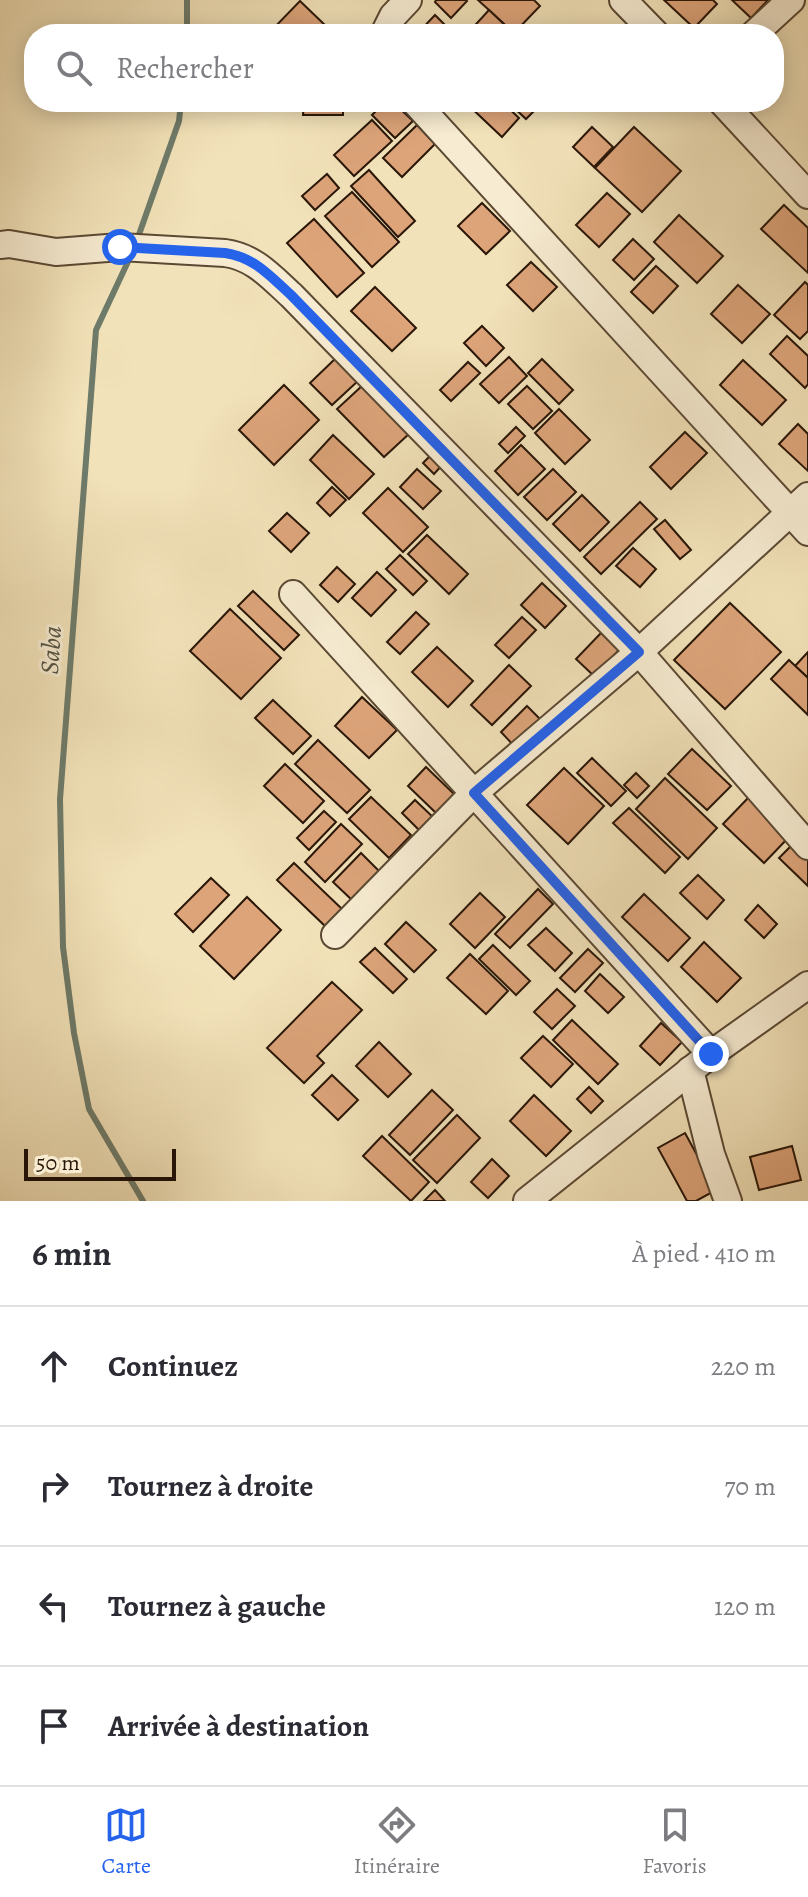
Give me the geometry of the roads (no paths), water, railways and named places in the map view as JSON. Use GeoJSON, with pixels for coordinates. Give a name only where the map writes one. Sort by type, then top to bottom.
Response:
{"type":"FeatureCollection","features":[{"type":"Feature","properties":{"kind":"street"},"geometry":{"type":"LineString","coordinates":[[389,24],[408,0]]}},
{"type":"Feature","properties":{"kind":"street"},"geometry":{"type":"LineString","coordinates":[[623,0],[646,24]]}},
{"type":"Feature","properties":{"kind":"street"},"geometry":{"type":"LineString","coordinates":[[765,24],[791,0]]}},
{"type":"Feature","properties":{"kind":"street"},"geometry":{"type":"LineString","coordinates":[[335,935],[474,793],[802,513],[424,112]]}},
{"type":"Feature","properties":{"kind":"street"},"geometry":{"type":"LineString","coordinates":[[731,112],[808,195]]}},
{"type":"Feature","properties":{"kind":"street"},"geometry":{"type":"LineString","coordinates":[[0,245],[56,252],[120,247],[225,253],[255,262],[291,295],[639,652],[808,846]]}},
{"type":"Feature","properties":{"kind":"street"},"geometry":{"type":"LineString","coordinates":[[293,594],[474,793],[701,1062],[711,1154],[728,1201]]}},
{"type":"Feature","properties":{"kind":"street"},"geometry":{"type":"LineString","coordinates":[[527,1201],[701,1062],[808,985]]}},
{"type":"Feature","properties":{"kind":"waterway","name":"Saba"},"geometry":{"type":"LineString","coordinates":[[187,0],[187,24]]}},
{"type":"Feature","properties":{"kind":"waterway","name":"Saba"},"geometry":{"type":"LineString","coordinates":[[136,243],[180,112]]}},
{"type":"Feature","properties":{"kind":"waterway","name":"Saba"},"geometry":{"type":"LineString","coordinates":[[132,253],[96,330],[60,799],[63,947],[74,1033],[89,1109],[143,1201]]}}]}
